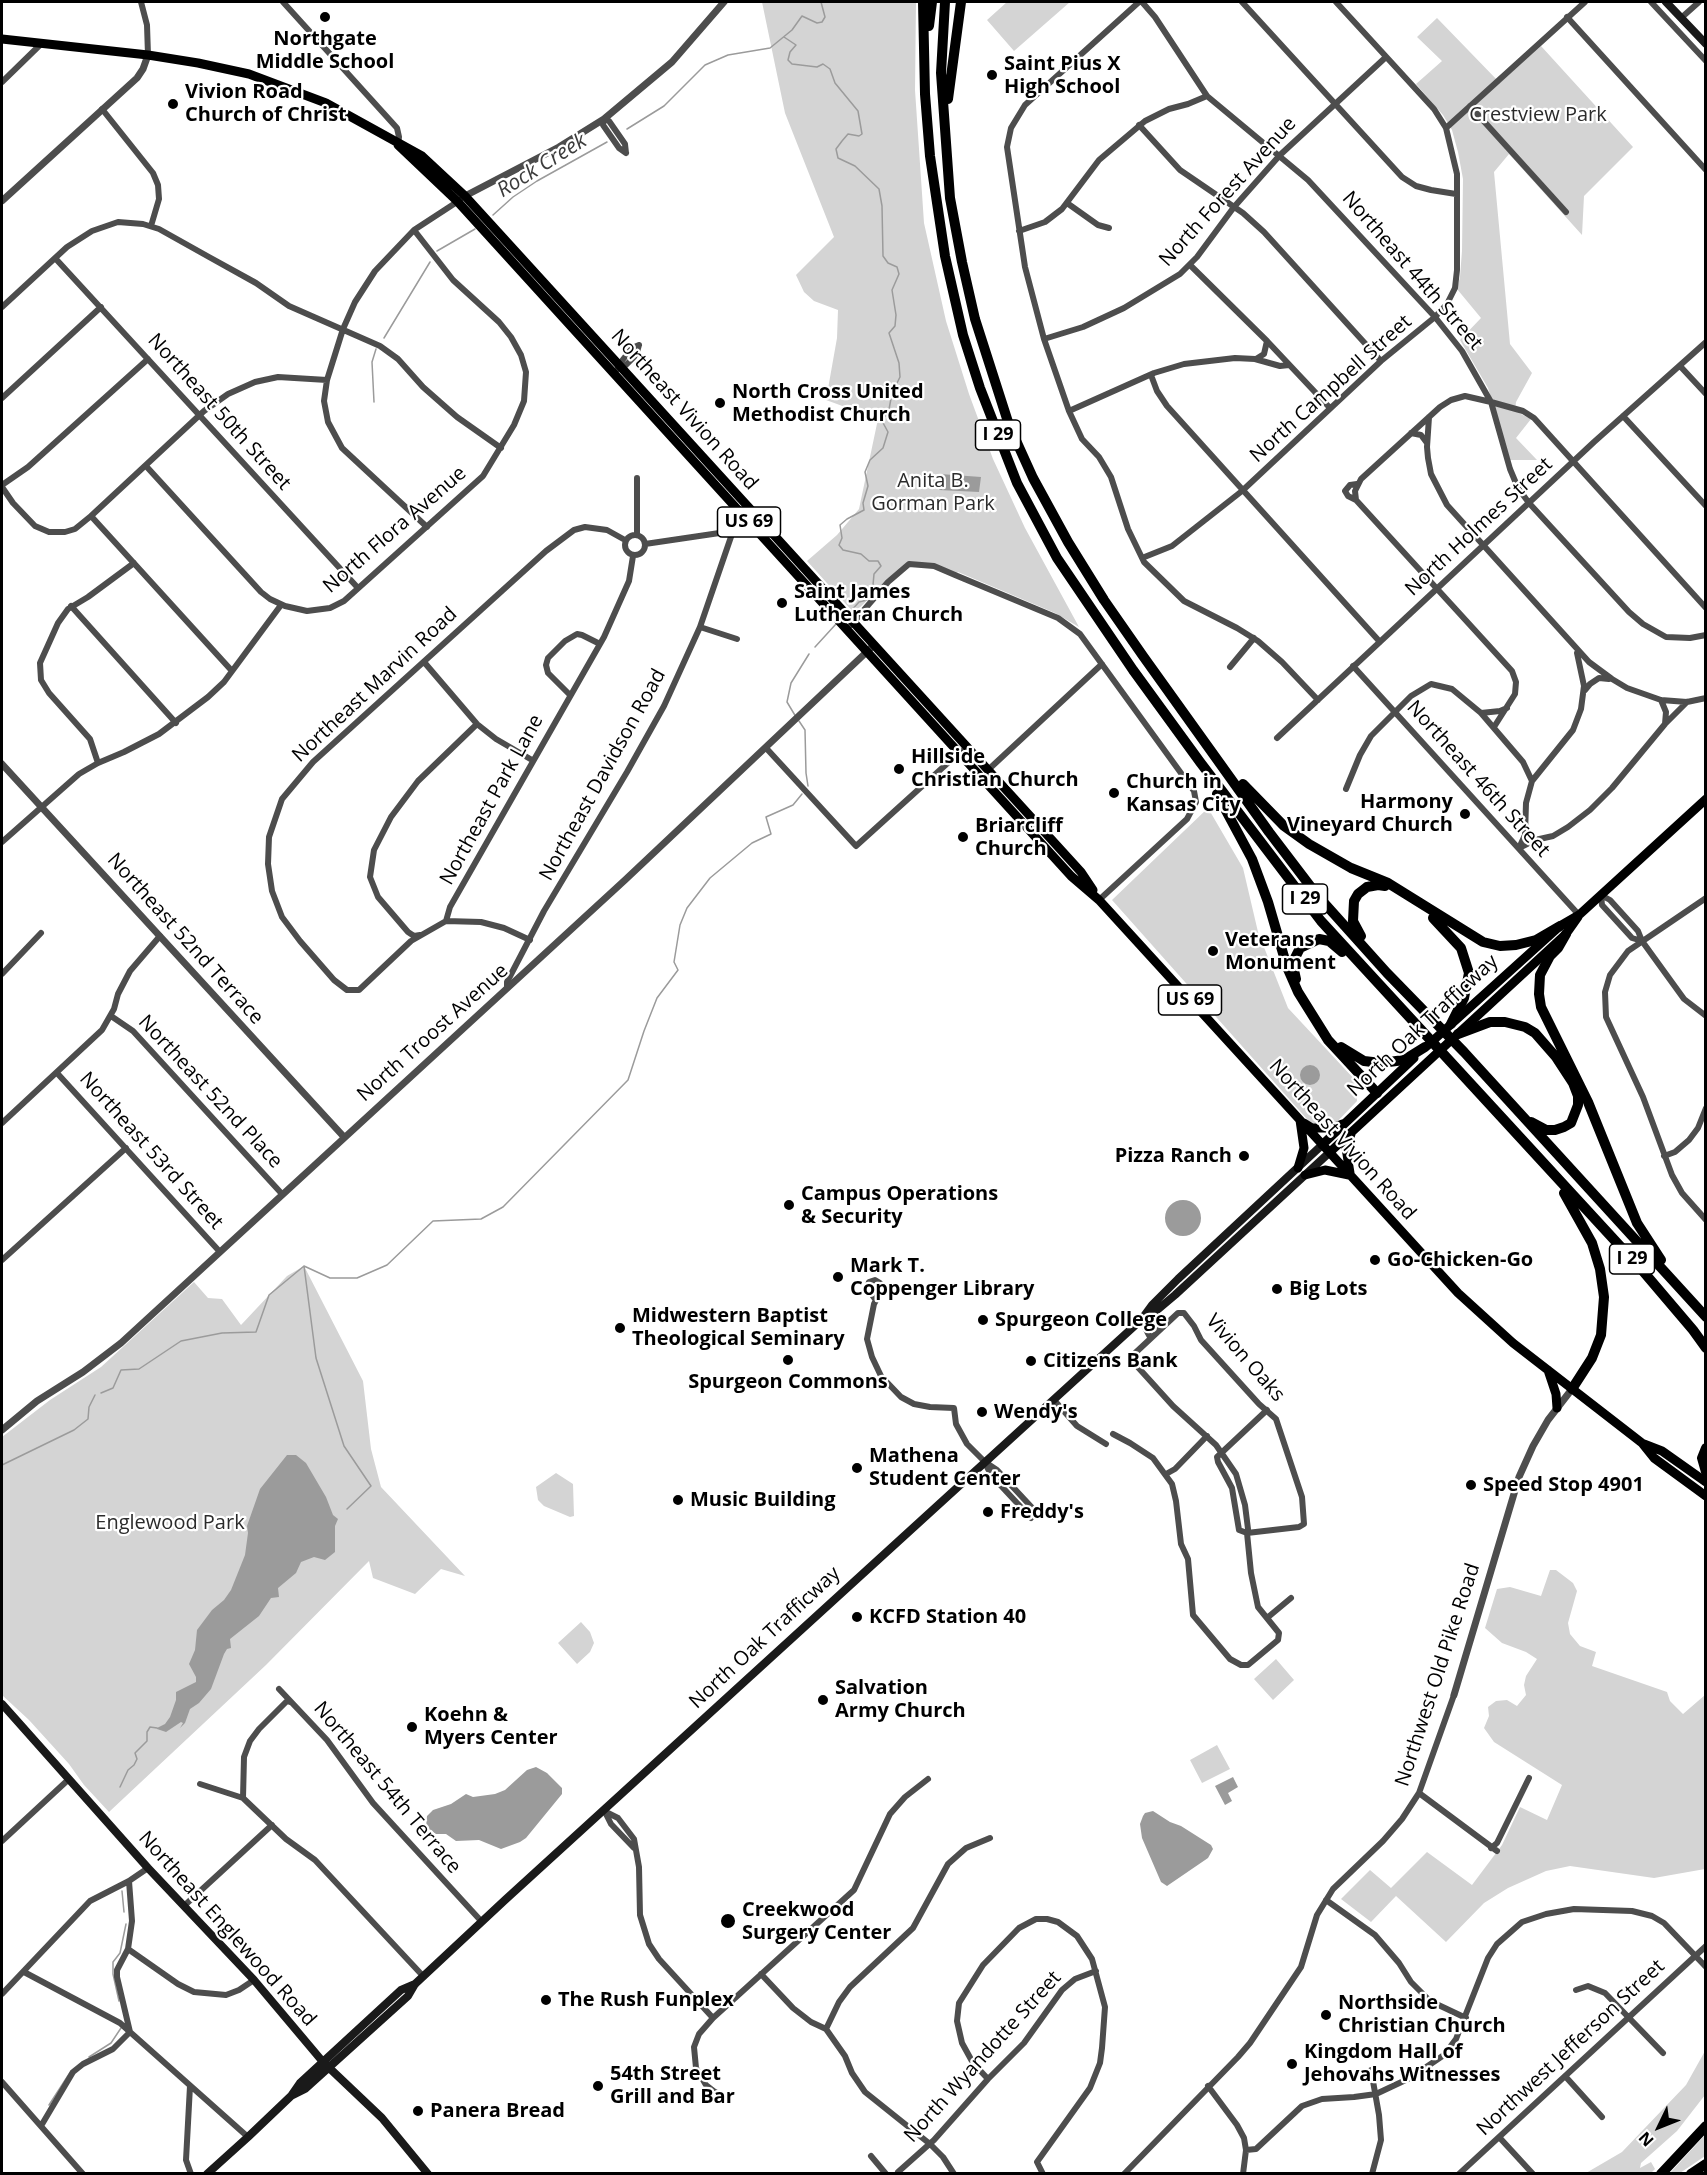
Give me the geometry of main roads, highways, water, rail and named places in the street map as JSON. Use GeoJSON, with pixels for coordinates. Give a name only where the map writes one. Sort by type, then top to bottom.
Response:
{"type":"FeatureCollection","features":[{"type":"Feature","properties":{"kind":"highway"},"geometry":{"type":"LineString","coordinates":[[923,2],[924,59]]}},
{"type":"Feature","properties":{"kind":"highway","name":"I 29"},"geometry":{"type":"LineString","coordinates":[[932,2],[924,59],[930,156],[945,256],[963,335],[984,399],[1017,483],[1058,558],[1133,670],[1200,762],[1322,921],[1642,1270],[1706,1348]]}},
{"type":"Feature","properties":{"kind":"highway","name":"I 29"},"geometry":{"type":"LineString","coordinates":[[947,2],[944,15],[941,73],[950,198],[962,262],[979,331],[1009,425],[1050,510],[1104,600],[1269,832],[1317,895],[1706,1317]]}},
{"type":"Feature","properties":{"kind":"highway"},"geometry":{"type":"LineString","coordinates":[[945,124],[961,2]]}},
{"type":"Feature","properties":{"kind":"highway"},"geometry":{"type":"LineString","coordinates":[[1200,762],[1252,859],[1268,902],[1287,967],[1298,992],[1328,1040],[1377,1093]]}},
{"type":"Feature","properties":{"kind":"highway"},"geometry":{"type":"LineString","coordinates":[[1223,765],[1292,832],[1351,868],[1388,883],[1475,938],[1492,945],[1516,945],[1563,930]]}},
{"type":"Feature","properties":{"kind":"highway"},"geometry":{"type":"LineString","coordinates":[[1387,973],[1353,921],[1354,901],[1361,892],[1371,886],[1386,886],[1410,901],[1437,921],[1461,948],[1468,965],[1469,977],[1455,1029],[1490,1022],[1505,1022],[1525,1027],[1536,1033],[1556,1057],[1573,1083],[1578,1096],[1578,1106],[1571,1123],[1555,1130],[1546,1130],[1517,1112]]}},
{"type":"Feature","properties":{"kind":"highway"},"geometry":{"type":"LineString","coordinates":[[1563,930],[1558,948],[1550,956],[1540,975],[1541,1007],[1588,1102],[1637,1223],[1671,1278]]}},
{"type":"Feature","properties":{"kind":"highway"},"geometry":{"type":"LineString","coordinates":[[1367,971],[1352,962],[1334,944],[1324,940],[1311,941],[1300,948],[1295,958],[1294,970],[1297,982],[1326,1029],[1338,1045],[1349,1053],[1364,1061],[1381,1063],[1404,1060],[1425,1047]]}},
{"type":"Feature","properties":{"kind":"highway"},"geometry":{"type":"LineString","coordinates":[[1553,1174],[1592,1243],[1603,1286],[1604,1307],[1601,1335],[1592,1358],[1572,1389]]}},
{"type":"Feature","properties":{"kind":"highway"},"geometry":{"type":"LineString","coordinates":[[1706,1448],[1702,1458],[1706,1472]]}},
{"type":"Feature","properties":{"kind":"highway"},"geometry":{"type":"LineString","coordinates":[[1661,2174],[1706,2126]]}},
{"type":"Feature","properties":{"kind":"highway"},"geometry":{"type":"LineString","coordinates":[[1691,2174],[1706,2164]]}},
{"type":"Feature","properties":{"kind":"main road"},"geometry":{"type":"LineString","coordinates":[[1666,2],[1706,44]]}},
{"type":"Feature","properties":{"kind":"main road","name":"Northeast Vivion Road"},"geometry":{"type":"LineString","coordinates":[[2,39],[147,55],[249,74],[326,103],[398,145],[461,199],[617,370],[658,408],[746,512]]}},
{"type":"Feature","properties":{"kind":"main road","name":"Northeast Vivion Road"},"geometry":{"type":"LineString","coordinates":[[617,370],[644,407],[746,512],[963,749],[1071,876],[1099,900],[1458,1293],[1513,1343],[1572,1389]]}},
{"type":"Feature","properties":{"kind":"main road"},"geometry":{"type":"LineString","coordinates":[[644,407],[658,408]]}},
{"type":"Feature","properties":{"kind":"main road","name":"Northeast Vivion Road"},"geometry":{"type":"LineString","coordinates":[[963,749],[988,770],[1081,872],[1099,900]]}},
{"type":"Feature","properties":{"kind":"main road","name":"North Oak Trafficway"},"geometry":{"type":"LineString","coordinates":[[207,2174],[291,2096],[305,2089],[326,2065],[408,1996],[423,1976],[1141,1320],[1152,1305],[1178,1280],[1301,1171],[1330,1152],[1353,1131],[1455,1029],[1706,799]]}},
{"type":"Feature","properties":{"kind":"main road","name":"North Oak Trafficway"},"geometry":{"type":"LineString","coordinates":[[1301,1171],[1322,1145],[1425,1047],[1455,1029]]}},
{"type":"Feature","properties":{"kind":"main road"},"geometry":{"type":"LineString","coordinates":[[1330,1152],[1340,1134],[1402,1077],[1409,1062]]}},
{"type":"Feature","properties":{"kind":"main road"},"geometry":{"type":"LineString","coordinates":[[1300,1120],[1312,1128],[1333,1128],[1345,1123]]}},
{"type":"Feature","properties":{"kind":"main road"},"geometry":{"type":"LineString","coordinates":[[1300,1120],[1304,1148],[1301,1171],[1325,1170],[1351,1175],[1346,1148],[1353,1131]]}},
{"type":"Feature","properties":{"kind":"main road"},"geometry":{"type":"LineString","coordinates":[[1548,1370],[1556,1395],[1557,1408]]}},
{"type":"Feature","properties":{"kind":"main road","name":"US 69"},"geometry":{"type":"LineString","coordinates":[[1572,1389],[1642,1443],[1662,1452],[1706,1482]]}},
{"type":"Feature","properties":{"kind":"main road","name":"US 69"},"geometry":{"type":"LineString","coordinates":[[1642,1443],[1654,1458],[1706,1496]]}},
{"type":"Feature","properties":{"kind":"main road","name":"Northeast Englewood Road"},"geometry":{"type":"LineString","coordinates":[[3,1708],[148,1868],[254,1980],[326,2065],[382,2118],[429,2174]]}},
{"type":"Feature","properties":{"kind":"waterway","name":"Rock Creek"},"geometry":{"type":"LineString","coordinates":[[627,129],[664,106],[705,65],[728,55],[770,48],[792,30],[802,16],[817,23],[822,22],[825,17],[821,2]]}},
{"type":"Feature","properties":{"kind":"waterway"},"geometry":{"type":"LineString","coordinates":[[784,37],[796,45],[790,52],[788,60],[792,64],[817,67],[823,64],[830,69],[835,83],[858,111],[862,134],[859,136],[848,134],[836,149],[838,158],[855,166],[879,189],[882,206],[883,256],[888,263],[897,267],[899,274],[892,290],[896,315],[895,326],[889,333],[899,363],[900,377],[892,393],[888,415],[883,417],[882,421],[888,432],[883,448],[870,460],[865,472],[868,486],[863,503],[864,510],[840,525],[842,538],[839,545],[843,550],[861,554],[869,561],[878,561],[881,566],[874,574],[872,596],[859,602],[850,612]]}},
{"type":"Feature","properties":{"kind":"waterway","name":"Rock Creek"},"geometry":{"type":"LineString","coordinates":[[493,215],[513,197],[537,181],[607,142]]}},
{"type":"Feature","properties":{"kind":"waterway","name":"Rock Creek"},"geometry":{"type":"LineString","coordinates":[[437,251],[475,229]]}},
{"type":"Feature","properties":{"kind":"waterway","name":"Rock Creek"},"geometry":{"type":"LineString","coordinates":[[384,338],[430,262]]}},
{"type":"Feature","properties":{"kind":"waterway","name":"Rock Creek"},"geometry":{"type":"LineString","coordinates":[[374,402],[372,362],[376,349]]}},
{"type":"Feature","properties":{"kind":"waterway"},"geometry":{"type":"LineString","coordinates":[[815,647],[836,624]]}},
{"type":"Feature","properties":{"kind":"waterway"},"geometry":{"type":"LineString","coordinates":[[796,717],[787,702],[791,683],[809,654]]}},
{"type":"Feature","properties":{"kind":"waterway"},"geometry":{"type":"LineString","coordinates":[[799,721],[805,730],[808,786]]}},
{"type":"Feature","properties":{"kind":"waterway"},"geometry":{"type":"LineString","coordinates":[[101,1393],[113,1388],[121,1370],[139,1369],[181,1341],[222,1333],[256,1332],[269,1295],[304,1266],[330,1278],[357,1278],[387,1265],[433,1221],[481,1219],[503,1207],[628,1080],[657,998],[678,970],[674,962],[680,925],[687,908],[710,878],[752,843],[771,834],[766,817],[793,805],[802,794]]}},
{"type":"Feature","properties":{"kind":"waterway"},"geometry":{"type":"LineString","coordinates":[[304,1266],[316,1358],[344,1446],[371,1486],[347,1509]]}},
{"type":"Feature","properties":{"kind":"waterway"},"geometry":{"type":"LineString","coordinates":[[2,1465],[74,1430],[88,1419],[89,1407],[95,1395]]}},
{"type":"Feature","properties":{"kind":"waterway"},"geometry":{"type":"LineString","coordinates":[[120,1787],[128,1770],[137,1759],[135,1753],[147,1741],[147,1732],[150,1727],[157,1728]]}},
{"type":"Feature","properties":{"kind":"waterway"},"geometry":{"type":"LineString","coordinates":[[122,1891],[124,1912]]}},
{"type":"Feature","properties":{"kind":"waterway"},"geometry":{"type":"LineString","coordinates":[[119,2001],[113,1974],[113,1962],[120,1953],[126,1924]]}},
{"type":"Feature","properties":{"kind":"waterway"},"geometry":{"type":"LineString","coordinates":[[89,2057],[111,2043],[121,2028]]}},
{"type":"Feature","properties":{"kind":"waterway"},"geometry":{"type":"LineString","coordinates":[[49,2105],[71,2071]]}},
{"type":"Feature","properties":{"kind":"place","name":"Northgate Middle School"},"geometry":{"type":"Point","coordinates":[325,17]}},
{"type":"Feature","properties":{"kind":"place","name":"Saint Pius X High School"},"geometry":{"type":"Point","coordinates":[992,75]}},
{"type":"Feature","properties":{"kind":"place","name":"Vivion Road Church of Christ"},"geometry":{"type":"Point","coordinates":[173,104]}},
{"type":"Feature","properties":{"kind":"place","name":"North Cross United Methodist Church"},"geometry":{"type":"Point","coordinates":[720,403]}},
{"type":"Feature","properties":{"kind":"place","name":"Saint James Lutheran Church"},"geometry":{"type":"Point","coordinates":[782,603]}},
{"type":"Feature","properties":{"kind":"place","name":"Hillside Christian Church"},"geometry":{"type":"Point","coordinates":[899,769]}},
{"type":"Feature","properties":{"kind":"place","name":"Church in Kansas City"},"geometry":{"type":"Point","coordinates":[1114,793]}},
{"type":"Feature","properties":{"kind":"place","name":"Harmony Vineyard Church"},"geometry":{"type":"Point","coordinates":[1465,814]}},
{"type":"Feature","properties":{"kind":"place","name":"Briarcliff Church"},"geometry":{"type":"Point","coordinates":[963,837]}},
{"type":"Feature","properties":{"kind":"place","name":"Veterans Monument"},"geometry":{"type":"Point","coordinates":[1213,951]}},
{"type":"Feature","properties":{"kind":"place","name":"Pizza Ranch"},"geometry":{"type":"Point","coordinates":[1244,1156]}},
{"type":"Feature","properties":{"kind":"place","name":"Campus Operations & Security"},"geometry":{"type":"Point","coordinates":[789,1205]}},
{"type":"Feature","properties":{"kind":"place","name":"Go-Chicken-Go"},"geometry":{"type":"Point","coordinates":[1375,1260]}},
{"type":"Feature","properties":{"kind":"place","name":"Mark T. Coppenger Library"},"geometry":{"type":"Point","coordinates":[838,1277]}},
{"type":"Feature","properties":{"kind":"place","name":"Big Lots"},"geometry":{"type":"Point","coordinates":[1277,1289]}},
{"type":"Feature","properties":{"kind":"place","name":"Spurgeon College"},"geometry":{"type":"Point","coordinates":[983,1320]}},
{"type":"Feature","properties":{"kind":"place","name":"Midwestern Baptist Theological Seminary"},"geometry":{"type":"Point","coordinates":[620,1328]}},
{"type":"Feature","properties":{"kind":"place","name":"Spurgeon Commons"},"geometry":{"type":"Point","coordinates":[788,1360]}},
{"type":"Feature","properties":{"kind":"place","name":"Citizens Bank"},"geometry":{"type":"Point","coordinates":[1031,1361]}},
{"type":"Feature","properties":{"kind":"place","name":"Wendy's"},"geometry":{"type":"Point","coordinates":[982,1412]}},
{"type":"Feature","properties":{"kind":"place","name":"Mathena Student Center"},"geometry":{"type":"Point","coordinates":[857,1468]}},
{"type":"Feature","properties":{"kind":"place","name":"Speed Stop 4901"},"geometry":{"type":"Point","coordinates":[1471,1485]}},
{"type":"Feature","properties":{"kind":"place","name":"Music Building"},"geometry":{"type":"Point","coordinates":[678,1500]}},
{"type":"Feature","properties":{"kind":"place","name":"Freddy's"},"geometry":{"type":"Point","coordinates":[988,1512]}},
{"type":"Feature","properties":{"kind":"place","name":"KCFD Station 40"},"geometry":{"type":"Point","coordinates":[857,1617]}},
{"type":"Feature","properties":{"kind":"place","name":"Salvation Army Church"},"geometry":{"type":"Point","coordinates":[823,1700]}},
{"type":"Feature","properties":{"kind":"place","name":"Koehn & Myers Center"},"geometry":{"type":"Point","coordinates":[412,1727]}},
{"type":"Feature","properties":{"kind":"place","name":"Creekwood Surgery Center"},"geometry":{"type":"Point","coordinates":[728,1921]}},
{"type":"Feature","properties":{"kind":"place","name":"The Rush Funplex"},"geometry":{"type":"Point","coordinates":[546,2000]}},
{"type":"Feature","properties":{"kind":"place","name":"Northside Christian Church"},"geometry":{"type":"Point","coordinates":[1326,2015]}},
{"type":"Feature","properties":{"kind":"place","name":"Kingdom Hall of Jehovahs Witnesses"},"geometry":{"type":"Point","coordinates":[1292,2064]}},
{"type":"Feature","properties":{"kind":"place","name":"54th Street Grill and Bar"},"geometry":{"type":"Point","coordinates":[598,2086]}},
{"type":"Feature","properties":{"kind":"place","name":"Panera Bread"},"geometry":{"type":"Point","coordinates":[418,2111]}},
{"type":"Feature","properties":{"kind":"park label","name":"Crestview Park"},"geometry":{"type":"Point","coordinates":[1538,115]}},
{"type":"Feature","properties":{"kind":"park label","name":"Anita B. Gorman Park"},"geometry":{"type":"Point","coordinates":[933,492]}},
{"type":"Feature","properties":{"kind":"park label","name":"Englewood Park"},"geometry":{"type":"Point","coordinates":[170,1523]}}]}
